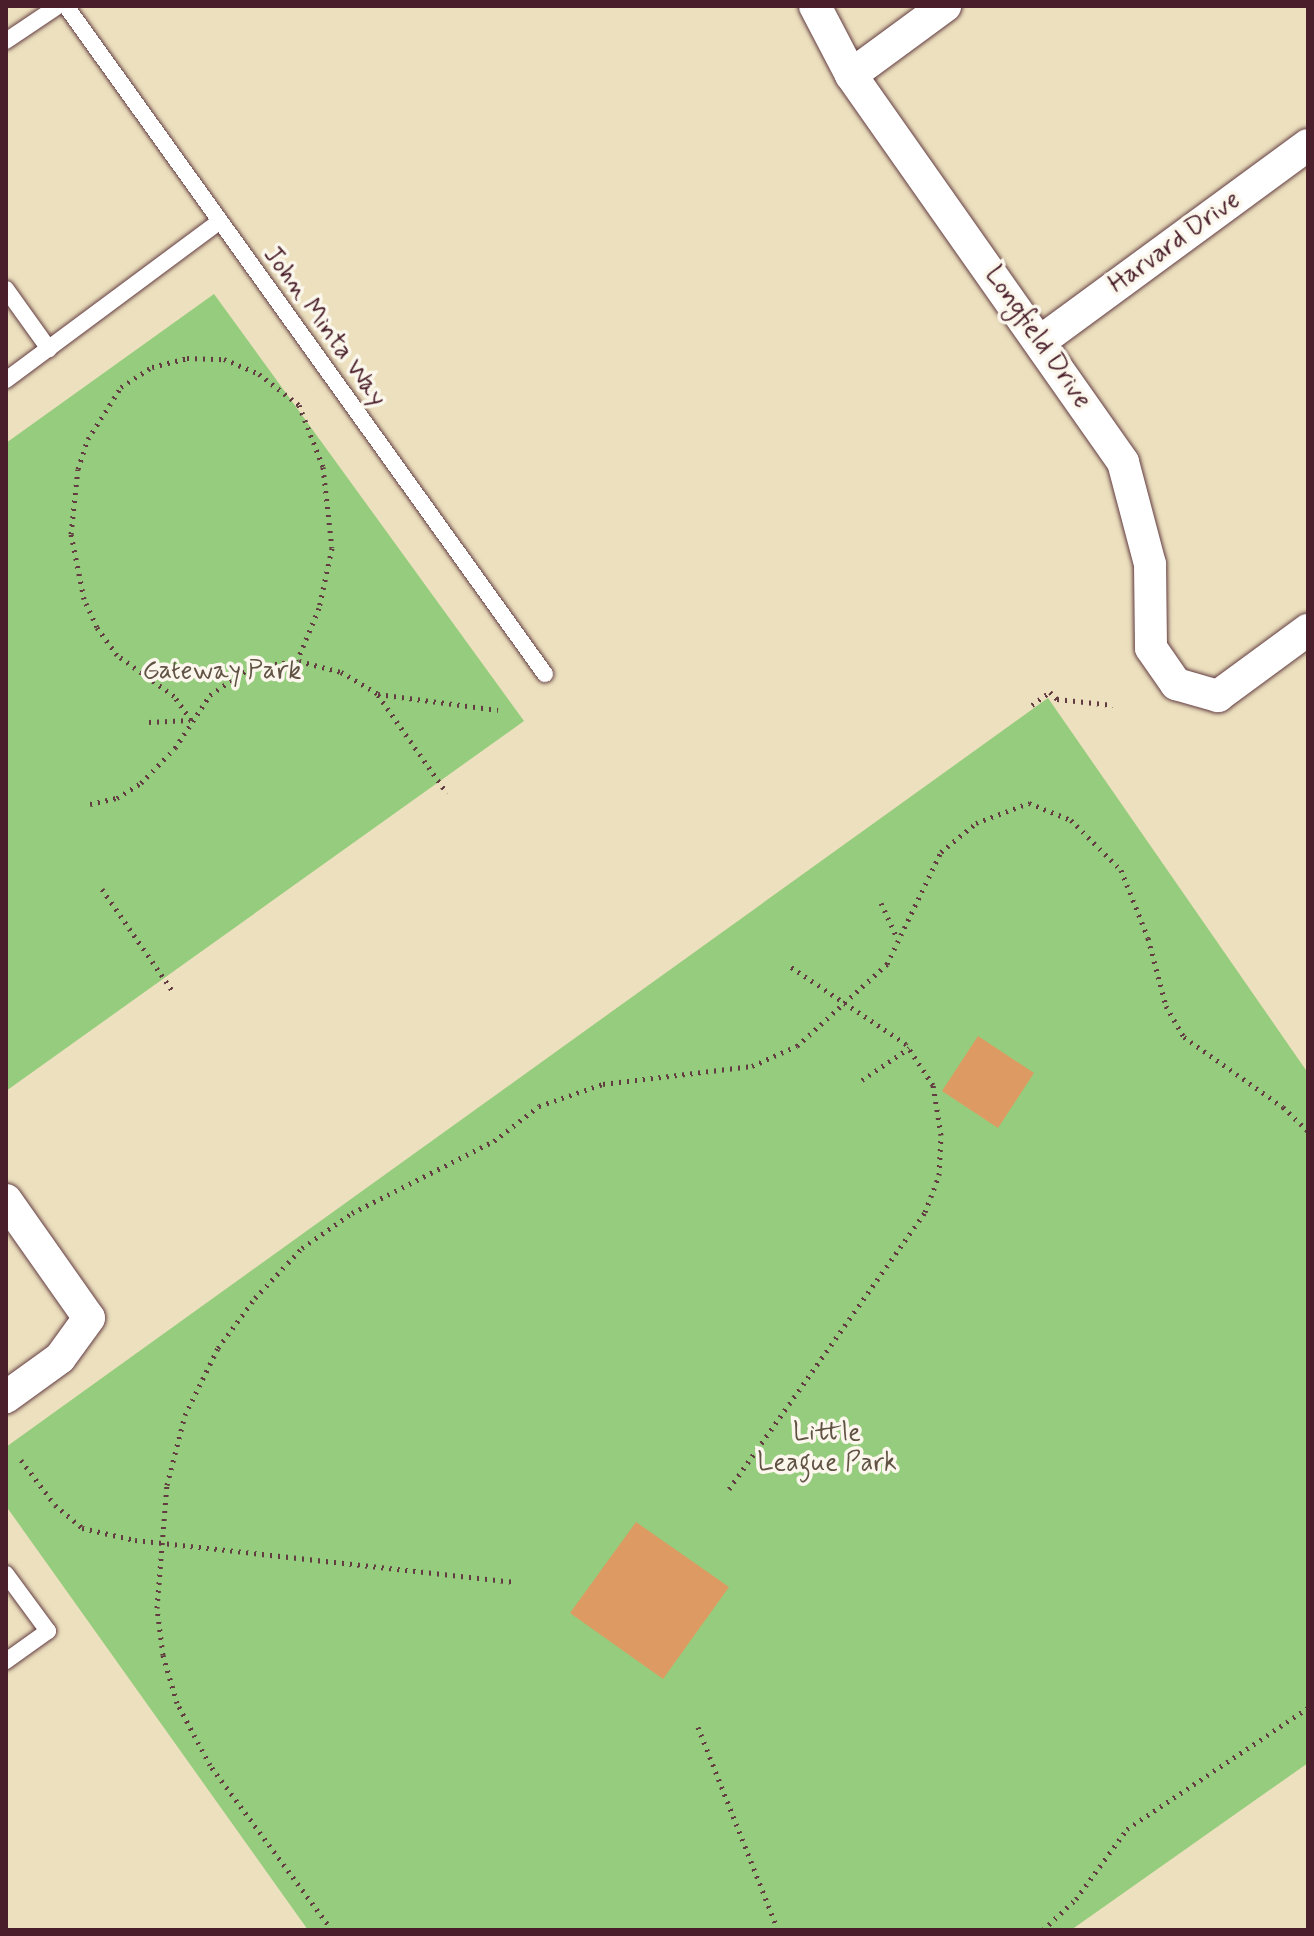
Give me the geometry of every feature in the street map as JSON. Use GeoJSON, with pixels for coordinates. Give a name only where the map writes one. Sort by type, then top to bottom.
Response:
{"type":"FeatureCollection","features":[{"type":"Feature","properties":{"kind":"street","name":"Longfield Drive"},"geometry":{"type":"LineString","coordinates":[[815,6],[851,75],[1041,341],[1123,462],[1150,564],[1151,648],[1176,684],[1218,696],[1308,630]]}},
{"type":"Feature","properties":{"kind":"street"},"geometry":{"type":"LineString","coordinates":[[851,75],[945,6]]}},
{"type":"Feature","properties":{"kind":"street","name":"Harvard Drive"},"geometry":{"type":"LineString","coordinates":[[1041,341],[1308,145]]}},
{"type":"Feature","properties":{"kind":"street"},"geometry":{"type":"LineString","coordinates":[[6,1200],[89,1318],[60,1358],[9,1389]]}},
{"type":"Feature","properties":{"kind":"lane"},"geometry":{"type":"LineString","coordinates":[[6,41],[58,6]]}},
{"type":"Feature","properties":{"kind":"lane","name":"John Minta Way"},"geometry":{"type":"LineString","coordinates":[[66,6],[545,674]]}},
{"type":"Feature","properties":{"kind":"lane"},"geometry":{"type":"LineString","coordinates":[[6,380],[219,222]]}},
{"type":"Feature","properties":{"kind":"lane"},"geometry":{"type":"LineString","coordinates":[[6,289],[49,349]]}},
{"type":"Feature","properties":{"kind":"lane"},"geometry":{"type":"LineString","coordinates":[[6,1574],[48,1631],[6,1661]]}},
{"type":"Feature","properties":{"kind":"path"},"geometry":{"type":"LineString","coordinates":[[191,720],[174,696],[117,655],[97,627],[84,599],[71,534],[78,469],[88,439],[121,387],[152,367],[187,358],[224,359],[259,374],[299,405],[323,467],[332,548],[319,608],[297,661]]}},
{"type":"Feature","properties":{"kind":"path"},"geometry":{"type":"LineString","coordinates":[[90,804],[117,798],[141,783],[175,748],[210,695],[251,667],[297,661],[341,672],[378,694],[498,710]]}},
{"type":"Feature","properties":{"kind":"path"},"geometry":{"type":"LineString","coordinates":[[1032,705],[1050,692],[1057,699],[1113,705]]}},
{"type":"Feature","properties":{"kind":"path"},"geometry":{"type":"LineString","coordinates":[[378,694],[447,793]]}},
{"type":"Feature","properties":{"kind":"path"},"geometry":{"type":"LineString","coordinates":[[149,722],[191,720]]}},
{"type":"Feature","properties":{"kind":"path"},"geometry":{"type":"LineString","coordinates":[[332,1930],[210,1765],[177,1703],[159,1620],[160,1541],[167,1485],[185,1415],[218,1348],[255,1298],[302,1248],[352,1213],[494,1141],[539,1106],[603,1084],[752,1066],[797,1046],[848,1003],[887,964],[941,852],[976,823],[1029,803],[1071,820],[1121,870],[1148,938],[1166,1006],[1184,1037],[1283,1107],[1308,1131]]}},
{"type":"Feature","properties":{"kind":"path"},"geometry":{"type":"LineString","coordinates":[[102,889],[172,990]]}},
{"type":"Feature","properties":{"kind":"path"},"geometry":{"type":"LineString","coordinates":[[881,903],[898,939]]}},
{"type":"Feature","properties":{"kind":"path"},"geometry":{"type":"LineString","coordinates":[[729,1489],[925,1212],[939,1175],[941,1135],[933,1085],[909,1048],[848,1003],[788,965]]}},
{"type":"Feature","properties":{"kind":"path"},"geometry":{"type":"LineString","coordinates":[[862,1080],[909,1048]]}},
{"type":"Feature","properties":{"kind":"path"},"geometry":{"type":"LineString","coordinates":[[21,1460],[55,1505],[82,1528],[160,1541],[514,1582]]}},
{"type":"Feature","properties":{"kind":"path"},"geometry":{"type":"LineString","coordinates":[[1043,1930],[1076,1899],[1127,1829],[1308,1708]]}},
{"type":"Feature","properties":{"kind":"path"},"geometry":{"type":"LineString","coordinates":[[698,1727],[778,1930]]}},
{"type":"Feature","properties":{"kind":"green space","name":"Gateway Park"},"geometry":{"type":"Polygon","coordinates":[[[214,294],[524,721],[6,1091],[6,443],[214,294]]]}},
{"type":"Feature","properties":{"kind":"green space","name":"Little League Park"},"geometry":{"type":"Polygon","coordinates":[[[1048,698],[1308,1073],[1308,1763],[1071,1930],[308,1930],[6,1506],[6,1447],[1048,698]]]}},
{"type":"Feature","properties":{"kind":"building"},"geometry":{"type":"Polygon","coordinates":[[[978,1036],[1034,1073],[998,1128],[942,1091],[978,1036]]]}},
{"type":"Feature","properties":{"kind":"building"},"geometry":{"type":"Polygon","coordinates":[[[636,1522],[729,1587],[663,1679],[570,1613],[636,1522]]]}}]}
